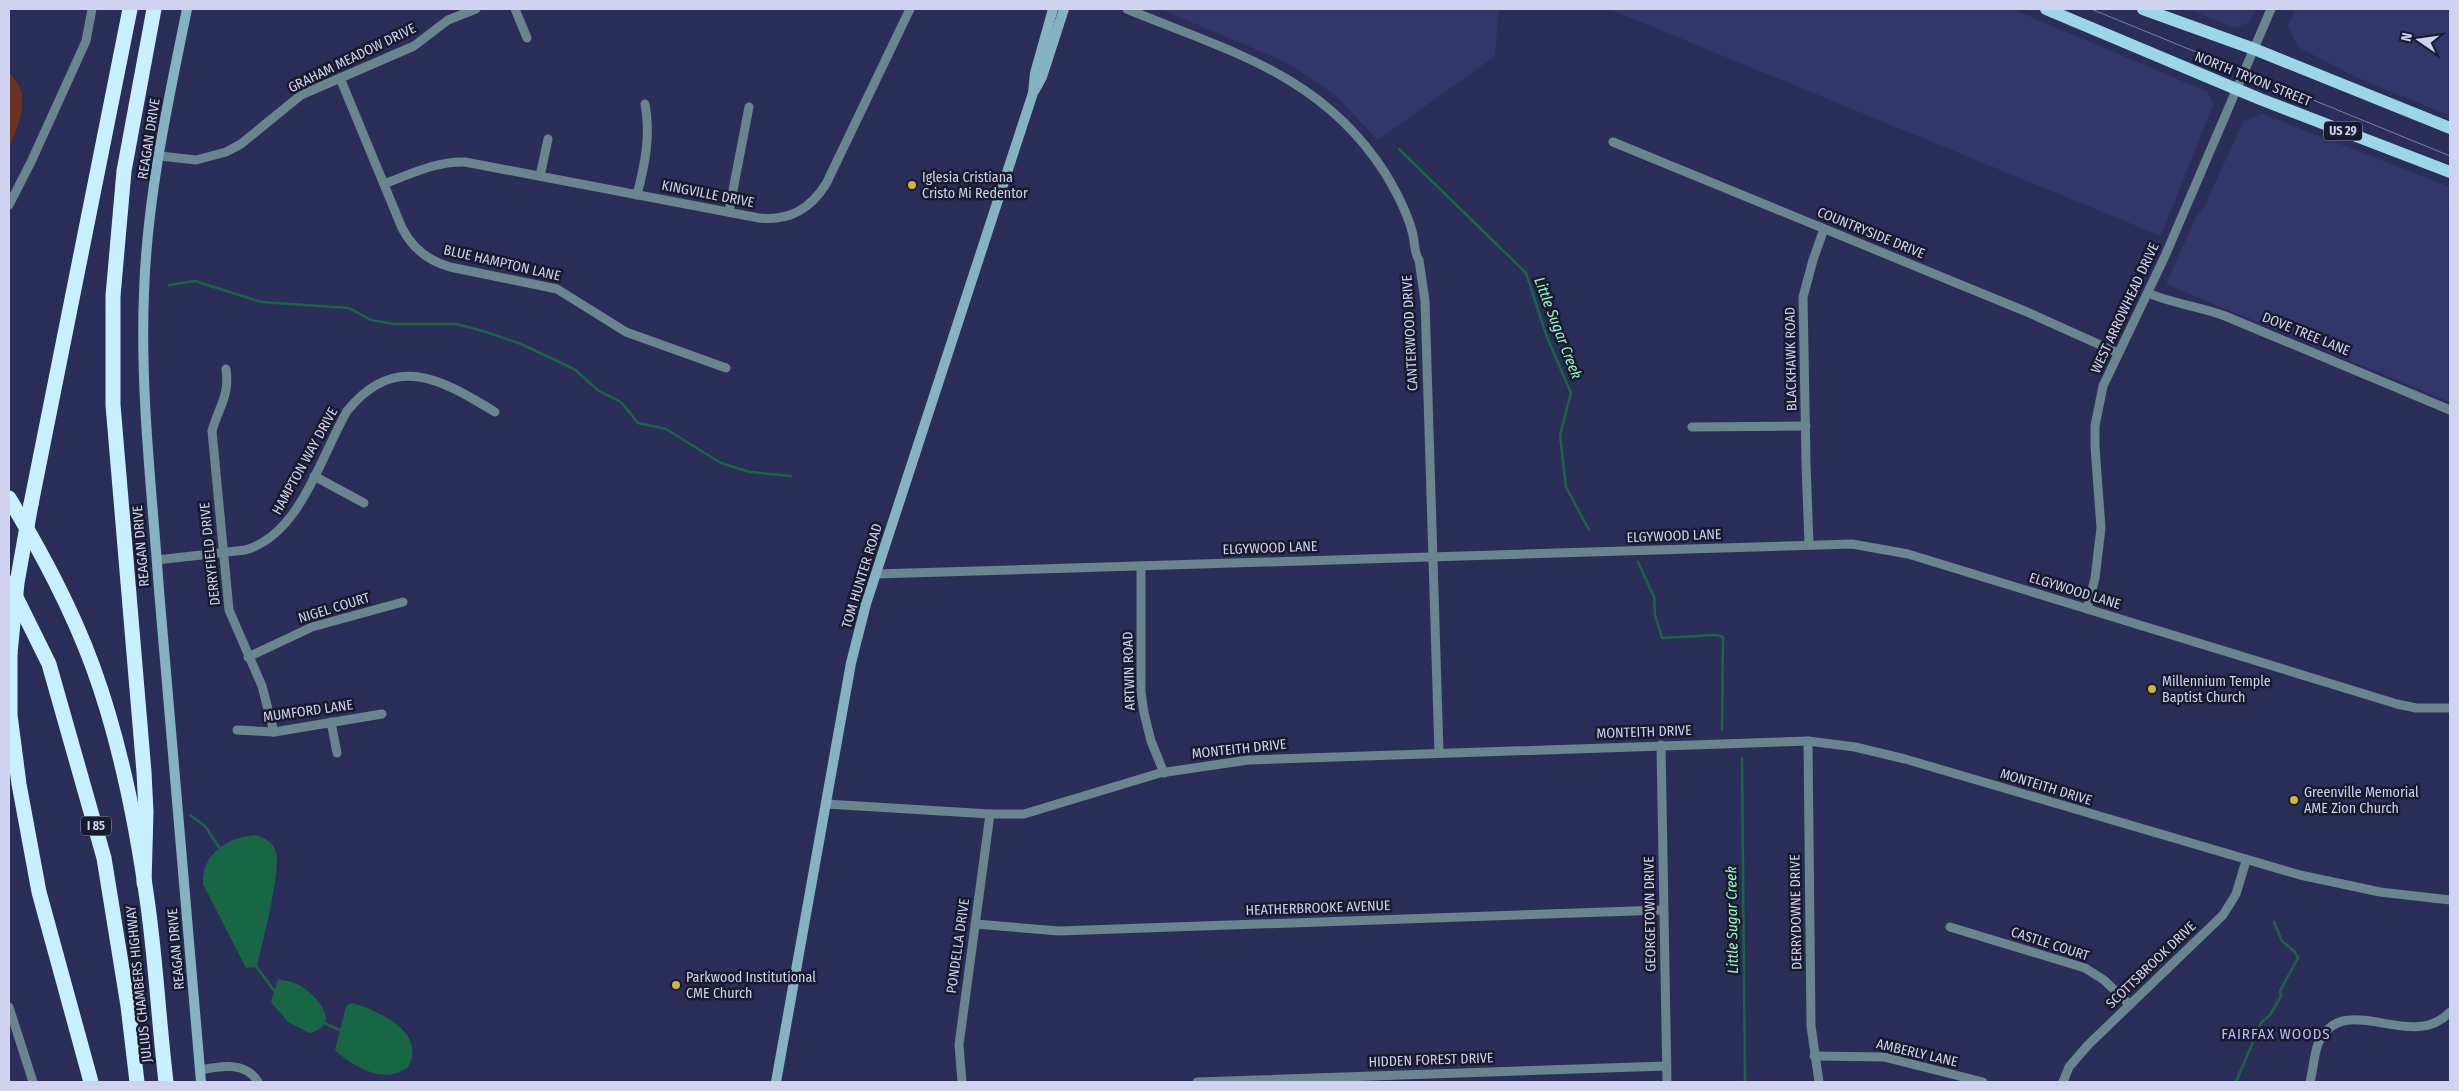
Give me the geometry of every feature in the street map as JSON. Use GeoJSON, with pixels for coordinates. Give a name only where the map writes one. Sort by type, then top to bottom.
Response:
{"type":"FeatureCollection","features":[{"type":"Feature","properties":{"kind":"highway"},"geometry":{"type":"LineString","coordinates":[[91,1082],[40,892],[18,784],[10,715],[10,653],[16,583],[130,9]]}},
{"type":"Feature","properties":{"kind":"highway"},"geometry":{"type":"LineString","coordinates":[[144,883],[146,812],[144,772],[115,434],[112,354],[113,286],[124,172],[154,9]]}},
{"type":"Feature","properties":{"kind":"highway","name":"I 85"},"geometry":{"type":"LineString","coordinates":[[9,498],[67,604],[95,672],[113,732],[144,883]]}},
{"type":"Feature","properties":{"kind":"highway","name":"I 85"},"geometry":{"type":"LineString","coordinates":[[9,582],[49,664],[104,858],[128,1006],[137,1082]]}},
{"type":"Feature","properties":{"kind":"highway","name":"JULIUS CHAMBERS HIGHWAY"},"geometry":{"type":"LineString","coordinates":[[144,883],[166,1082]]}},
{"type":"Feature","properties":{"kind":"main road","name":"NORTH TRYON STREET"},"geometry":{"type":"LineString","coordinates":[[2046,9],[2236,89],[2450,172]]}},
{"type":"Feature","properties":{"kind":"main road","name":"NORTH TRYON STREET"},"geometry":{"type":"LineString","coordinates":[[2144,9],[2254,49],[2450,128]]}},
{"type":"Feature","properties":{"kind":"street"},"geometry":{"type":"LineString","coordinates":[[9,205],[31,162],[86,41],[92,9]]}},
{"type":"Feature","properties":{"kind":"street","name":"REAGAN DRIVE"},"geometry":{"type":"LineString","coordinates":[[187,9],[160,156],[146,254],[142,329],[148,473],[201,1082]]}},
{"type":"Feature","properties":{"kind":"street","name":"GRAHAM MEADOW DRIVE"},"geometry":{"type":"LineString","coordinates":[[160,156],[196,160],[226,152],[241,144],[294,99],[414,46],[448,20],[476,9]]}},
{"type":"Feature","properties":{"kind":"street"},"geometry":{"type":"LineString","coordinates":[[515,9],[528,38]]}},
{"type":"Feature","properties":{"kind":"street","name":"KINGVILLE DRIVE"},"geometry":{"type":"LineString","coordinates":[[384,184],[432,165],[465,162],[637,195],[778,219],[796,214],[812,203],[826,184],[910,9]]}},
{"type":"Feature","properties":{"kind":"street","name":"TOM HUNTER ROAD"},"geometry":{"type":"LineString","coordinates":[[776,1082],[851,663],[876,574],[1033,92],[1035,74],[1053,9]]}},
{"type":"Feature","properties":{"kind":"street","name":"TOM HUNTER ROAD"},"geometry":{"type":"LineString","coordinates":[[1033,92],[1042,77],[1064,9]]}},
{"type":"Feature","properties":{"kind":"street","name":"CANTERWOOD DRIVE"},"geometry":{"type":"LineString","coordinates":[[1127,9],[1290,79],[1326,105],[1372,153],[1386,175],[1409,223],[1424,287],[1439,753]]}},
{"type":"Feature","properties":{"kind":"street","name":"WEST ARROWHEAD DRIVE"},"geometry":{"type":"LineString","coordinates":[[2087,609],[2095,578],[2101,528],[2095,462],[2095,426],[2103,386],[2148,293],[2271,9]]}},
{"type":"Feature","properties":{"kind":"street","name":"BLUE HAMPTON LANE"},"geometry":{"type":"LineString","coordinates":[[340,78],[407,238],[420,251],[435,262],[557,289],[626,332],[726,368]]}},
{"type":"Feature","properties":{"kind":"street"},"geometry":{"type":"LineString","coordinates":[[637,195],[648,140],[648,121],[645,104]]}},
{"type":"Feature","properties":{"kind":"street"},"geometry":{"type":"LineString","coordinates":[[729,211],[749,107]]}},
{"type":"Feature","properties":{"kind":"street"},"geometry":{"type":"LineString","coordinates":[[540,176],[548,140]]}},
{"type":"Feature","properties":{"kind":"street","name":"COUNTRYSIDE DRIVE"},"geometry":{"type":"LineString","coordinates":[[1613,142],[2027,312],[2118,353]]}},
{"type":"Feature","properties":{"kind":"street","name":"BLACKHAWK ROAD"},"geometry":{"type":"LineString","coordinates":[[1809,544],[1803,297],[1812,260],[1824,229]]}},
{"type":"Feature","properties":{"kind":"street","name":"DOVE TREE LANE"},"geometry":{"type":"LineString","coordinates":[[2148,293],[2224,316],[2450,410]]}},
{"type":"Feature","properties":{"kind":"street","name":"DERRYFIELD DRIVE"},"geometry":{"type":"LineString","coordinates":[[226,369],[227,392],[212,431],[230,610],[248,657],[262,686],[274,732]]}},
{"type":"Feature","properties":{"kind":"street","name":"HAMPTON WAY DRIVE"},"geometry":{"type":"LineString","coordinates":[[157,560],[224,553],[256,547],[277,534],[285,525],[314,476],[347,411],[375,384],[410,375],[432,379],[444,383],[494,412]]}},
{"type":"Feature","properties":{"kind":"street"},"geometry":{"type":"LineString","coordinates":[[1692,427],[1806,426]]}},
{"type":"Feature","properties":{"kind":"street"},"geometry":{"type":"LineString","coordinates":[[314,476],[364,503]]}},
{"type":"Feature","properties":{"kind":"street","name":"ELGYWOOD LANE"},"geometry":{"type":"LineString","coordinates":[[876,574],[1852,544],[1894,551],[2397,704],[2416,708],[2450,708]]}},
{"type":"Feature","properties":{"kind":"street","name":"ARTWIN ROAD"},"geometry":{"type":"LineString","coordinates":[[1141,566],[1141,692],[1151,741],[1164,773]]}},
{"type":"Feature","properties":{"kind":"street","name":"NIGEL COURT"},"geometry":{"type":"LineString","coordinates":[[248,657],[312,627],[403,602]]}},
{"type":"Feature","properties":{"kind":"street","name":"MUMFORD LANE"},"geometry":{"type":"LineString","coordinates":[[237,730],[274,732],[382,714]]}},
{"type":"Feature","properties":{"kind":"street"},"geometry":{"type":"LineString","coordinates":[[331,722],[337,753]]}},
{"type":"Feature","properties":{"kind":"street","name":"MONTEITH DRIVE"},"geometry":{"type":"LineString","coordinates":[[826,804],[990,814],[1024,814],[1164,773],[1269,758],[1808,742],[1855,747],[1905,759],[2246,861],[2361,889],[2450,900]]}},
{"type":"Feature","properties":{"kind":"street","name":"DERRYDOWNE DRIVE"},"geometry":{"type":"LineString","coordinates":[[1808,742],[1811,1026],[1819,1082]]}},
{"type":"Feature","properties":{"kind":"street","name":"GEORGETOWN DRIVE"},"geometry":{"type":"LineString","coordinates":[[1661,745],[1667,1082]]}},
{"type":"Feature","properties":{"kind":"street","name":"PONDELLA DRIVE"},"geometry":{"type":"LineString","coordinates":[[962,1082],[959,1070],[959,1045],[990,814]]}},
{"type":"Feature","properties":{"kind":"street","name":"SCOTTSBROOK DRIVE"},"geometry":{"type":"LineString","coordinates":[[2063,1082],[2078,1055],[2223,915],[2236,894],[2246,861]]}},
{"type":"Feature","properties":{"kind":"street","name":"HEATHERBROOKE AVENUE"},"geometry":{"type":"LineString","coordinates":[[974,924],[1059,931],[1663,910]]}},
{"type":"Feature","properties":{"kind":"street","name":"CASTLE COURT"},"geometry":{"type":"LineString","coordinates":[[1950,927],[2085,968],[2104,980],[2130,1005]]}},
{"type":"Feature","properties":{"kind":"street"},"geometry":{"type":"LineString","coordinates":[[9,1006],[33,1082]]}},
{"type":"Feature","properties":{"kind":"street"},"geometry":{"type":"LineString","coordinates":[[2310,1082],[2318,1045],[2324,1035],[2336,1024],[2347,1020],[2361,1019],[2422,1028],[2436,1023],[2450,1012]]}},
{"type":"Feature","properties":{"kind":"street","name":"AMBERLY LANE"},"geometry":{"type":"LineString","coordinates":[[1814,1056],[1884,1057],[1984,1082]]}},
{"type":"Feature","properties":{"kind":"street"},"geometry":{"type":"LineString","coordinates":[[200,1070],[233,1066],[254,1076],[258,1082]]}},
{"type":"Feature","properties":{"kind":"street","name":"HIDDEN FOREST DRIVE"},"geometry":{"type":"LineString","coordinates":[[1197,1082],[1666,1066]]}},
{"type":"Feature","properties":{"kind":"shaded area"},"geometry":{"type":"Polygon","coordinates":[[[1160,9],[1499,9],[1495,56],[1378,140],[1335,95],[1288,63],[1160,9]]]}},
{"type":"Feature","properties":{"kind":"shaded area"},"geometry":{"type":"Polygon","coordinates":[[[1609,9],[2012,9],[2208,92],[2213,105],[2161,236],[1609,9]]]}},
{"type":"Feature","properties":{"kind":"shaded area"},"geometry":{"type":"Polygon","coordinates":[[[2187,9],[2255,9],[2249,22],[2235,28],[2187,9]]]}},
{"type":"Feature","properties":{"kind":"shaded area"},"geometry":{"type":"Polygon","coordinates":[[[2296,9],[2450,9],[2450,116],[2354,76],[2298,47],[2288,26],[2296,9]]]}},
{"type":"Feature","properties":{"kind":"shaded area"},"geometry":{"type":"Polygon","coordinates":[[[9,73],[21,90],[22,109],[17,129],[9,148],[9,73]]]}},
{"type":"Feature","properties":{"kind":"shaded area"},"geometry":{"type":"Polygon","coordinates":[[[2263,114],[2450,187],[2450,402],[2166,284],[2196,217],[2205,205],[2243,122],[2263,114]]]}},
{"type":"Feature","properties":{"kind":"shaded area"},"geometry":{"type":"Polygon","coordinates":[[[256,835],[273,846],[277,862],[270,908],[257,967],[246,968],[203,884],[204,873],[212,855],[227,843],[246,836],[256,835]]]}},
{"type":"Feature","properties":{"kind":"shaded area"},"geometry":{"type":"Polygon","coordinates":[[[278,979],[301,986],[320,1004],[326,1018],[324,1024],[319,1029],[309,1033],[288,1022],[271,1002],[278,979]]]}},
{"type":"Feature","properties":{"kind":"shaded area"},"geometry":{"type":"Polygon","coordinates":[[[352,1003],[375,1011],[406,1033],[411,1043],[412,1055],[408,1067],[389,1075],[369,1072],[350,1062],[335,1050],[346,1006],[352,1003]]]}},
{"type":"Feature","properties":{"kind":"waterway","name":"Little Sugar Creek"},"geometry":{"type":"LineString","coordinates":[[1399,149],[1526,273],[1547,337],[1571,393],[1560,435],[1566,487],[1589,530]]}},
{"type":"Feature","properties":{"kind":"waterway"},"geometry":{"type":"LineString","coordinates":[[169,285],[195,281],[261,302],[349,308],[371,320],[394,324],[457,324],[486,332],[521,344],[574,369],[599,391],[621,402],[638,423],[666,429],[721,463],[750,472],[791,476]]}},
{"type":"Feature","properties":{"kind":"waterway","name":"Little Sugar Creek"},"geometry":{"type":"LineString","coordinates":[[1638,562],[1654,597],[1655,615],[1662,638],[1716,635],[1723,637],[1722,730]]}},
{"type":"Feature","properties":{"kind":"waterway","name":"Little Sugar Creek"},"geometry":{"type":"LineString","coordinates":[[1742,758],[1745,1082]]}},
{"type":"Feature","properties":{"kind":"waterway"},"geometry":{"type":"LineString","coordinates":[[190,815],[205,826],[220,849]]}},
{"type":"Feature","properties":{"kind":"waterway"},"geometry":{"type":"LineString","coordinates":[[2236,1082],[2261,1023],[2270,1015],[2281,996],[2280,991],[2298,958],[2295,952],[2282,941],[2274,922]]}},
{"type":"Feature","properties":{"kind":"waterway"},"geometry":{"type":"LineString","coordinates":[[256,966],[275,992]]}},
{"type":"Feature","properties":{"kind":"waterway"},"geometry":{"type":"LineString","coordinates":[[322,1022],[342,1031]]}},
{"type":"Feature","properties":{"kind":"tram line"},"geometry":{"type":"LineString","coordinates":[[2091,9],[2450,156]]}},
{"type":"Feature","properties":{"kind":"place","name":"Iglesia Cristiana Cristo Mi Redentor"},"geometry":{"type":"Point","coordinates":[912,185]}},
{"type":"Feature","properties":{"kind":"place","name":"Millennium Temple Baptist Church"},"geometry":{"type":"Point","coordinates":[2152,689]}},
{"type":"Feature","properties":{"kind":"place","name":"Greenville Memorial AME Zion Church"},"geometry":{"type":"Point","coordinates":[2294,800]}},
{"type":"Feature","properties":{"kind":"place","name":"Parkwood Institutional CME Church"},"geometry":{"type":"Point","coordinates":[676,985]}},
{"type":"Feature","properties":{"kind":"district","name":"FAIRFAX WOODS"},"geometry":{"type":"Point","coordinates":[2276,1034]}}]}
